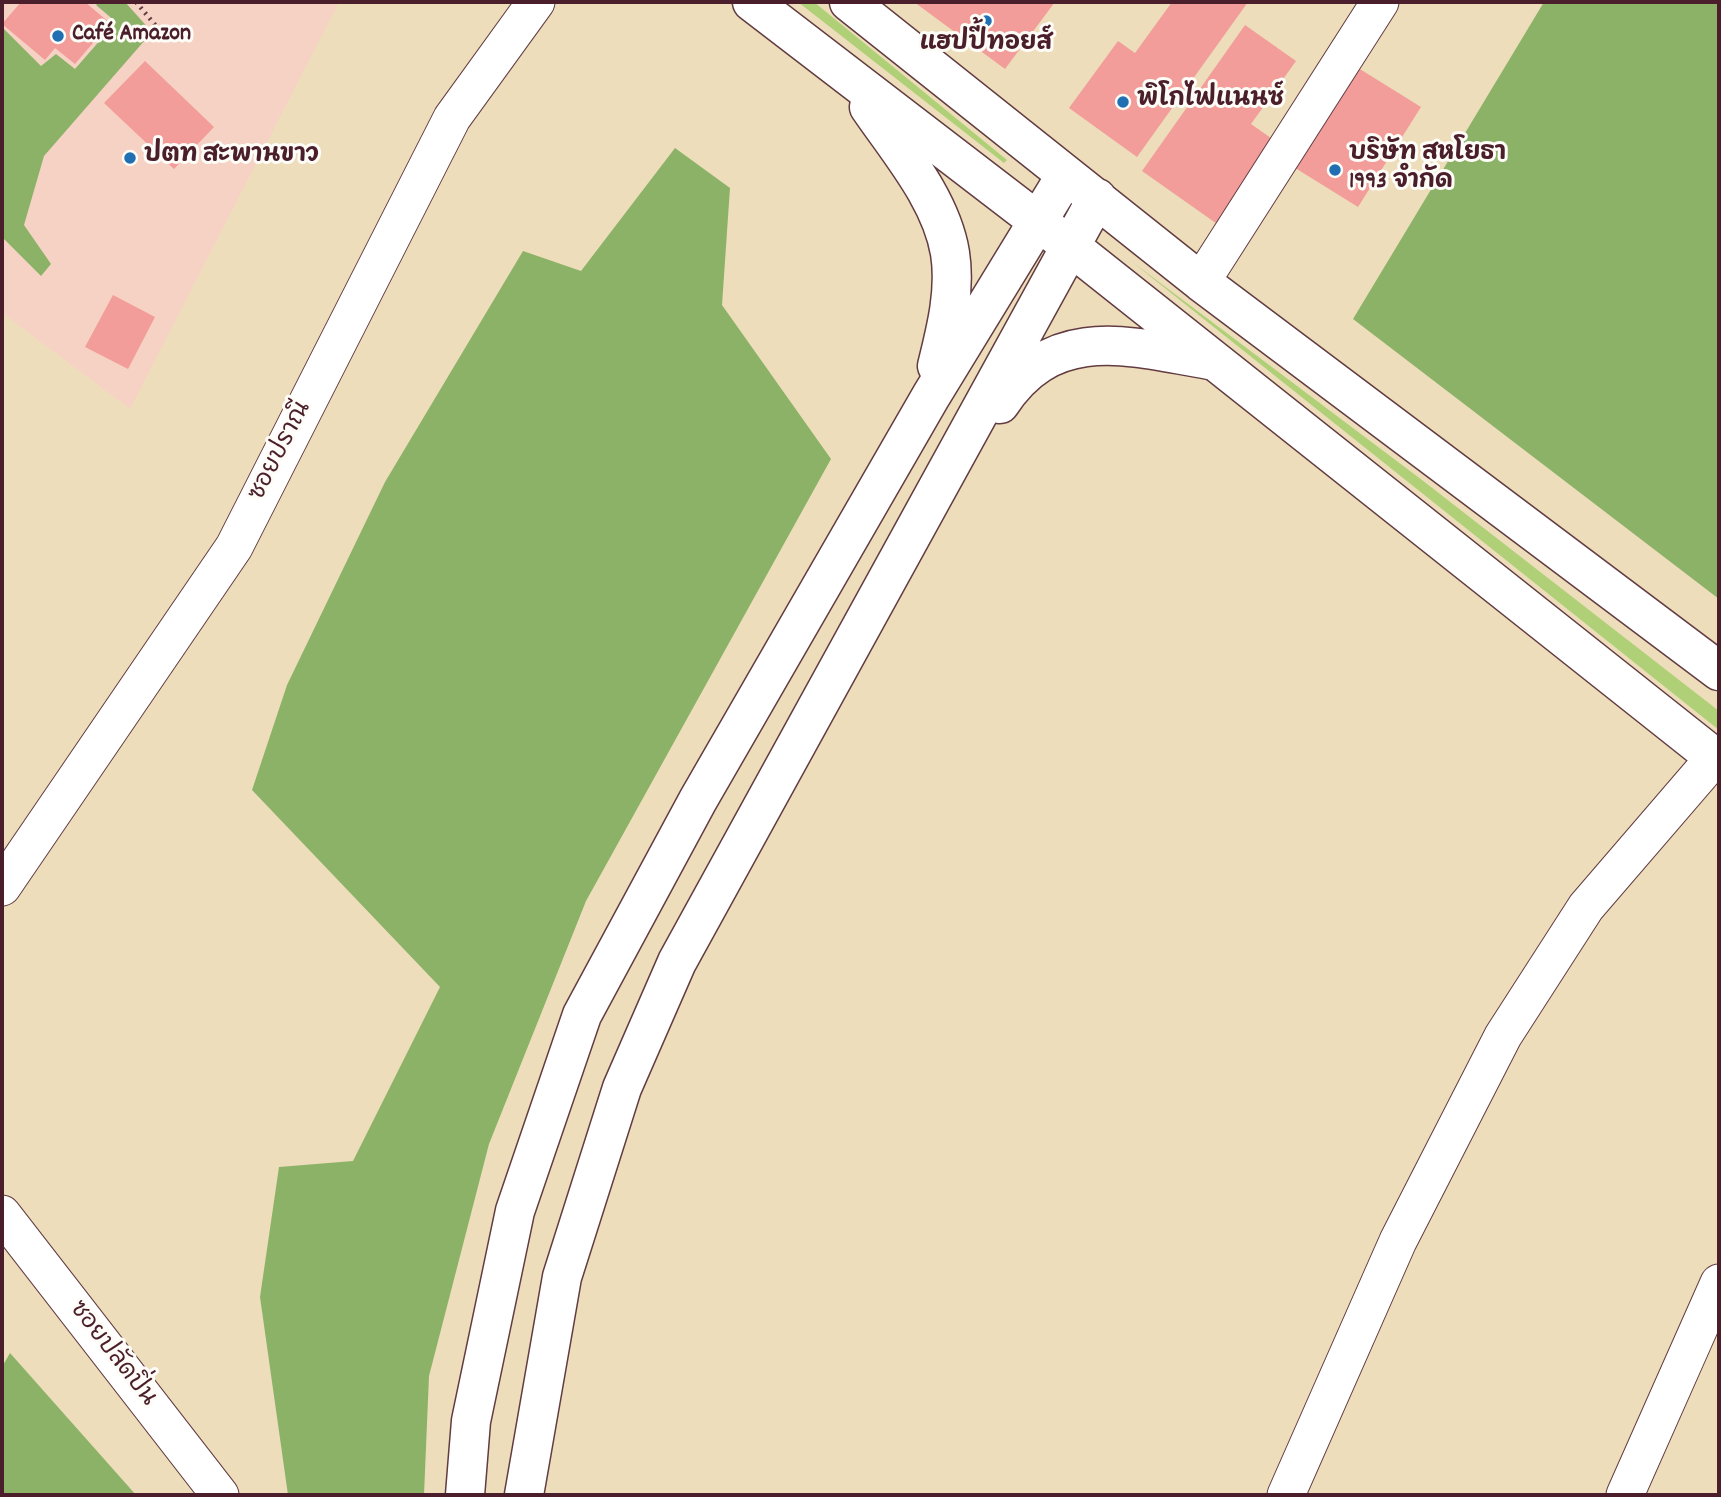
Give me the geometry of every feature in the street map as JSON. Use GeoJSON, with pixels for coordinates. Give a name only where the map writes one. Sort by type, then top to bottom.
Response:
{"type":"FeatureCollection","features":[{"type":"Feature","properties":{"kind":"main road"},"geometry":{"type":"LineString","coordinates":[[752,2],[1217,361],[1717,759]]}},
{"type":"Feature","properties":{"kind":"main road"},"geometry":{"type":"LineString","coordinates":[[849,2],[1201,282],[1719,671]]}},
{"type":"Feature","properties":{"kind":"main road"},"geometry":{"type":"LineString","coordinates":[[852,81],[933,203],[950,254],[950,312],[931,396]]}},
{"type":"Feature","properties":{"kind":"main road"},"geometry":{"type":"LineString","coordinates":[[466,1495],[471,1421],[515,1211],[582,1015],[698,800],[931,396],[1066,175]]}},
{"type":"Feature","properties":{"kind":"main road"},"geometry":{"type":"LineString","coordinates":[[524,1495],[562,1277],[621,1088],[677,961],[1097,198]]}},
{"type":"Feature","properties":{"kind":"main road"},"geometry":{"type":"LineString","coordinates":[[923,510],[977,440],[1003,399],[1034,366],[1083,345],[1123,346],[1217,361]]}},
{"type":"Feature","properties":{"kind":"street","name":"ซอยปราณี"},"geometry":{"type":"LineString","coordinates":[[2,887],[234,547],[452,118],[536,2]]}},
{"type":"Feature","properties":{"kind":"street"},"geometry":{"type":"LineString","coordinates":[[1201,282],[1380,2]]}},
{"type":"Feature","properties":{"kind":"street"},"geometry":{"type":"LineString","coordinates":[[1286,1495],[1398,1241],[1503,1036],[1586,907],[1717,759]]}},
{"type":"Feature","properties":{"kind":"street","name":"ซอยปลัดปิ่น"},"geometry":{"type":"LineString","coordinates":[[2,1214],[220,1495]]}},
{"type":"Feature","properties":{"kind":"street"},"geometry":{"type":"LineString","coordinates":[[1625,1495],[1719,1283]]}},
{"type":"Feature","properties":{"kind":"path"},"geometry":{"type":"LineString","coordinates":[[136,2],[156,26]]}},
{"type":"Feature","properties":{"kind":"shaded area","name":"ปตท สะพานขาว"},"geometry":{"type":"Polygon","coordinates":[[[2,2],[339,2],[130,409],[2,313],[2,2]]]}},
{"type":"Feature","properties":{"kind":"green space"},"geometry":{"type":"Polygon","coordinates":[[[99,2],[125,2],[152,32],[44,156],[24,225],[51,264],[41,276],[2,237],[2,27],[41,66],[56,54],[75,69],[116,22],[96,5],[99,2]]]}},
{"type":"Feature","properties":{"kind":"green space"},"geometry":{"type":"Polygon","coordinates":[[[798,2],[814,2],[1007,160],[1004,163],[798,2]]]}},
{"type":"Feature","properties":{"kind":"green space"},"geometry":{"type":"Polygon","coordinates":[[[1544,2],[1719,2],[1719,599],[1353,319],[1544,2]]]}},
{"type":"Feature","properties":{"kind":"green space"},"geometry":{"type":"Polygon","coordinates":[[[675,148],[730,188],[722,305],[831,459],[586,901],[489,1144],[429,1376],[424,1495],[288,1495],[260,1297],[279,1167],[353,1161],[440,987],[252,790],[287,685],[385,482],[523,251],[581,271],[675,148]]]}},
{"type":"Feature","properties":{"kind":"green space"},"geometry":{"type":"Polygon","coordinates":[[[1131,261],[1422,480],[1719,711],[1719,730],[1131,261]]]}},
{"type":"Feature","properties":{"kind":"green space"},"geometry":{"type":"Polygon","coordinates":[[[10,1353],[136,1495],[2,1495],[2,1367],[10,1353]]]}},
{"type":"Feature","properties":{"kind":"building","name":"Café Amazon"},"geometry":{"type":"Polygon","coordinates":[[[21,2],[85,2],[110,23],[75,64],[55,48],[45,60],[2,24],[21,2]]]}},
{"type":"Feature","properties":{"kind":"building"},"geometry":{"type":"Polygon","coordinates":[[[914,2],[1055,2],[1005,69],[914,2]]]}},
{"type":"Feature","properties":{"kind":"building"},"geometry":{"type":"Polygon","coordinates":[[[1172,2],[1248,2],[1137,157],[1069,108],[1118,41],[1135,53],[1172,2]]]}},
{"type":"Feature","properties":{"kind":"building"},"geometry":{"type":"Polygon","coordinates":[[[1245,25],[1296,61],[1251,124],[1278,143],[1220,226],[1142,171],[1245,25]]]}},
{"type":"Feature","properties":{"kind":"building"},"geometry":{"type":"Polygon","coordinates":[[[145,61],[214,127],[174,169],[104,103],[145,61]]]}},
{"type":"Feature","properties":{"kind":"building"},"geometry":{"type":"Polygon","coordinates":[[[1355,66],[1421,107],[1358,207],[1292,166],[1355,66]]]}},
{"type":"Feature","properties":{"kind":"building"},"geometry":{"type":"Polygon","coordinates":[[[113,295],[155,317],[128,369],[85,347],[113,295]]]}},
{"type":"Feature","properties":{"kind":"place","name":"แฮปปี้ทอยส์"},"geometry":{"type":"Point","coordinates":[986,21]}},
{"type":"Feature","properties":{"kind":"place","name":"Café Amazon"},"geometry":{"type":"Point","coordinates":[58,36]}},
{"type":"Feature","properties":{"kind":"place","name":"พิโกไฟแนนซ์"},"geometry":{"type":"Point","coordinates":[1123,102]}},
{"type":"Feature","properties":{"kind":"place","name":"ปตท สะพานขาว"},"geometry":{"type":"Point","coordinates":[130,158]}},
{"type":"Feature","properties":{"kind":"place","name":"บริษัท สหโยธา 1993 จำกัด"},"geometry":{"type":"Point","coordinates":[1335,170]}}]}
